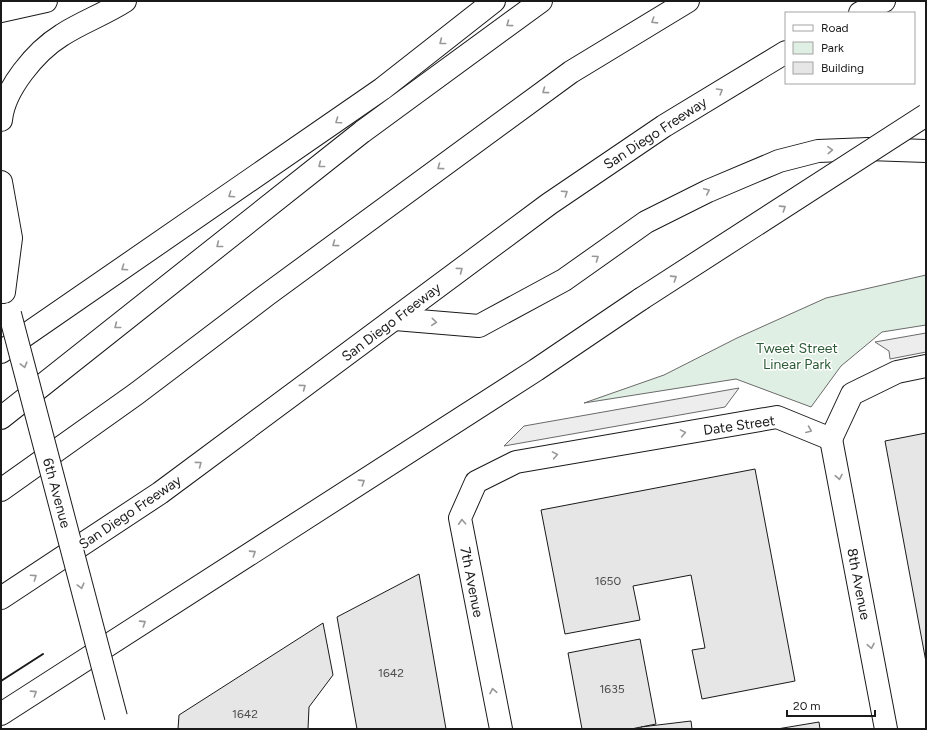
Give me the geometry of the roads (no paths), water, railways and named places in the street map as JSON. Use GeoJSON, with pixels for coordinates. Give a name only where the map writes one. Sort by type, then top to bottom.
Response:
{"type":"FeatureCollection","features":[{"type":"Feature","properties":{"kind":"main road"},"geometry":{"type":"LineString","coordinates":[[1,10],[46,1]]}},
{"type":"Feature","properties":{"kind":"main road"},"geometry":{"type":"LineString","coordinates":[[1,120],[11,91],[28,65],[62,35],[106,13],[125,1]]}},
{"type":"Feature","properties":{"kind":"main road"},"geometry":{"type":"LineString","coordinates":[[1,352],[382,89],[494,1]]}},
{"type":"Feature","properties":{"kind":"main road"},"geometry":{"type":"LineString","coordinates":[[362,132],[509,1]]}},
{"type":"Feature","properties":{"kind":"main road"},"geometry":{"type":"LineString","coordinates":[[1,418],[362,132],[541,1]]}},
{"type":"Feature","properties":{"kind":"main road"},"geometry":{"type":"LineString","coordinates":[[1,490],[136,394],[274,289],[571,72],[688,1]]}},
{"type":"Feature","properties":{"kind":"main road"},"geometry":{"type":"LineString","coordinates":[[862,12],[884,1]]}},
{"type":"Feature","properties":{"kind":"main road","name":"San Diego Freeway"},"geometry":{"type":"LineString","coordinates":[[1,598],[160,493],[550,204],[664,126],[785,53]]}},
{"type":"Feature","properties":{"kind":"main road"},"geometry":{"type":"LineString","coordinates":[[1,714],[503,392],[641,300],[926,115]]}},
{"type":"Feature","properties":{"kind":"main road"},"geometry":{"type":"LineString","coordinates":[[868,149],[926,138]]}},
{"type":"Feature","properties":{"kind":"main road"},"geometry":{"type":"LineString","coordinates":[[395,319],[479,326],[564,280],[646,222],[708,191],[779,161],[818,151],[868,149],[926,151]]}},
{"type":"Feature","properties":{"kind":"main road"},"geometry":{"type":"LineString","coordinates":[[1,182],[11,238],[4,292]]}},
{"type":"Feature","properties":{"kind":"main road","name":"6th Avenue"},"geometry":{"type":"LineString","coordinates":[[10,314],[116,717]]}},
{"type":"Feature","properties":{"kind":"main road"},"geometry":{"type":"LineString","coordinates":[[831,439],[852,394],[897,372],[926,366]]}},
{"type":"Feature","properties":{"kind":"main road","name":"Date Street"},"geometry":{"type":"LineString","coordinates":[[516,462],[777,417],[831,439]]}},
{"type":"Feature","properties":{"kind":"main road","name":"8th Avenue"},"geometry":{"type":"LineString","coordinates":[[831,439],[886,729]]}},
{"type":"Feature","properties":{"kind":"main road","name":"7th Avenue"},"geometry":{"type":"LineString","coordinates":[[501,729],[460,518],[476,482],[516,462]]}},
{"type":"Feature","properties":{"kind":"park label","name":"Tweet Street Linear Park"},"geometry":{"type":"Point","coordinates":[797,356]}}]}
